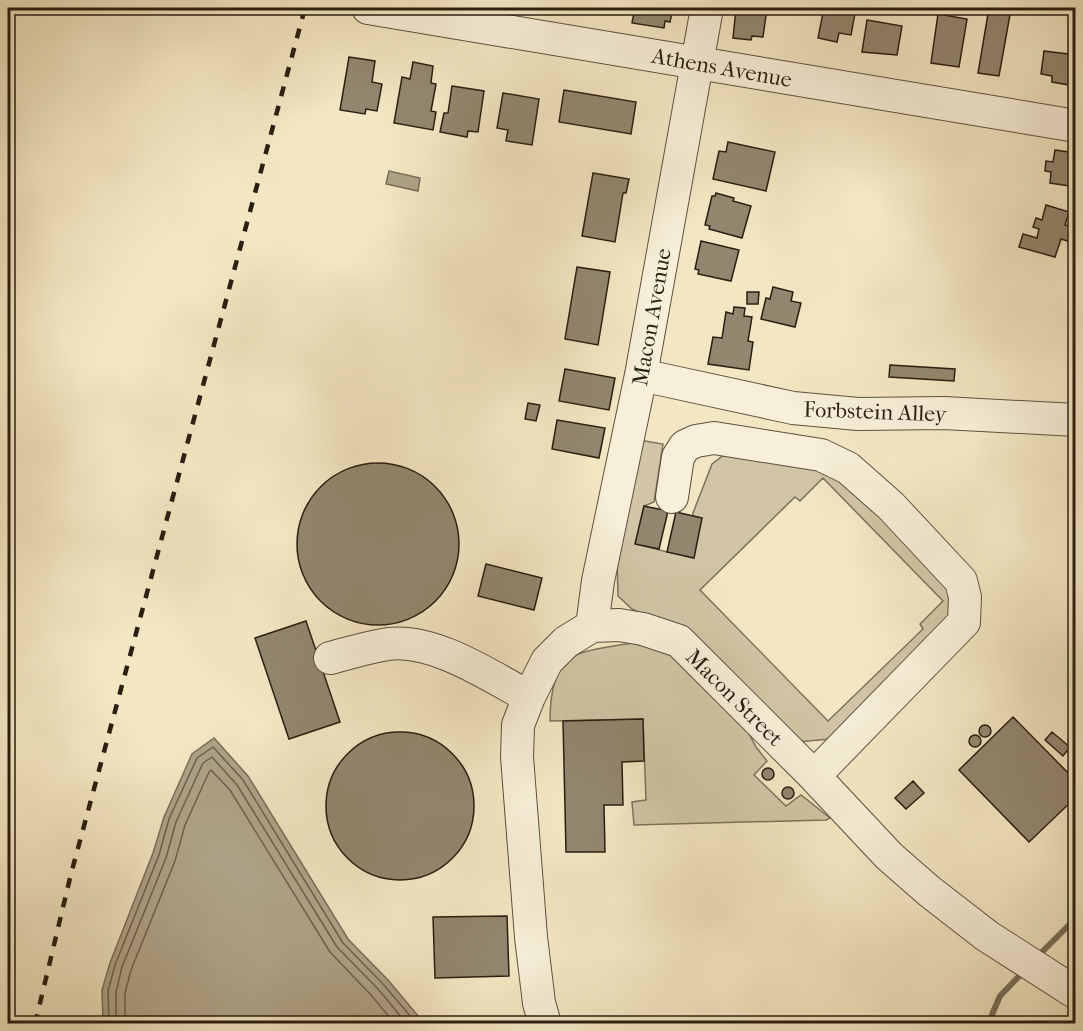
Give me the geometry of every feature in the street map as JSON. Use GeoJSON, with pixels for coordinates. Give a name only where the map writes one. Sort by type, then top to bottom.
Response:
{"type":"FeatureCollection","features":[{"type":"Feature","properties":{"kind":"street","name":"Athens Avenue"},"geometry":{"type":"LineString","coordinates":[[368,8],[1076,126]]}},
{"type":"Feature","properties":{"kind":"street","name":"Macon Avenue"},"geometry":{"type":"LineString","coordinates":[[592,626],[598,581],[641,375],[707,8]]}},
{"type":"Feature","properties":{"kind":"street","name":"Forbstein Alley"},"geometry":{"type":"LineString","coordinates":[[641,375],[793,408],[858,414],[944,413],[1076,420]]}},
{"type":"Feature","properties":{"kind":"street"},"geometry":{"type":"LineString","coordinates":[[672,497],[678,457],[685,446],[696,441],[714,438],[821,455],[848,468],[891,506],[961,582],[965,597],[964,622],[814,776]]}},
{"type":"Feature","properties":{"kind":"street","name":"Macon Street"},"geometry":{"type":"LineString","coordinates":[[592,626],[619,625],[643,629],[679,642],[814,776],[889,856],[929,891],[987,936],[1076,993]]}},
{"type":"Feature","properties":{"kind":"street"},"geometry":{"type":"LineString","coordinates":[[544,1023],[539,1003],[531,937],[517,757],[518,725],[547,661],[566,642],[592,626]]}},
{"type":"Feature","properties":{"kind":"street"},"geometry":{"type":"LineString","coordinates":[[330,658],[389,644],[408,644],[459,660],[529,697]]}},
{"type":"Feature","properties":{"kind":"shaded area"},"geometry":{"type":"Polygon","coordinates":[[[639,440],[663,444],[654,502],[644,506],[636,544],[667,552],[702,518],[693,516],[693,513],[712,464],[729,451],[836,472],[949,580],[951,621],[830,739],[797,742],[672,628],[632,609],[618,596],[617,560],[639,440]],[[823,478],[800,501],[795,497],[700,590],[828,721],[923,629],[920,624],[943,601],[823,478]]]}},
{"type":"Feature","properties":{"kind":"shaded area"},"geometry":{"type":"Polygon","coordinates":[[[632,643],[665,651],[701,679],[745,726],[756,747],[767,761],[754,775],[786,806],[801,795],[830,818],[826,820],[634,825],[632,802],[646,800],[643,719],[550,721],[552,691],[564,664],[581,653],[632,643]]]}},
{"type":"Feature","properties":{"kind":"water"},"geometry":{"type":"Polygon","coordinates":[[[389,171],[420,178],[418,191],[386,184],[389,171]]]}},
{"type":"Feature","properties":{"kind":"water"},"geometry":{"type":"Polygon","coordinates":[[[214,738],[248,776],[348,939],[388,980],[424,1023],[103,1023],[102,990],[164,817],[192,754],[214,738]]]}},
{"type":"Feature","properties":{"kind":"building"},"geometry":{"type":"Polygon","coordinates":[[[635,8],[673,8],[670,22],[665,21],[664,28],[632,23],[635,8]]]}},
{"type":"Feature","properties":{"kind":"building"},"geometry":{"type":"Polygon","coordinates":[[[736,8],[767,8],[763,37],[752,36],[751,40],[733,38],[736,8]]]}},
{"type":"Feature","properties":{"kind":"building"},"geometry":{"type":"Polygon","coordinates":[[[824,8],[856,8],[851,35],[839,33],[837,42],[818,38],[824,8]]]}},
{"type":"Feature","properties":{"kind":"building"},"geometry":{"type":"Polygon","coordinates":[[[989,8],[1011,9],[999,76],[978,73],[989,8]]]}},
{"type":"Feature","properties":{"kind":"building"},"geometry":{"type":"Polygon","coordinates":[[[938,14],[967,19],[959,67],[931,63],[938,14]]]}},
{"type":"Feature","properties":{"kind":"building"},"geometry":{"type":"Polygon","coordinates":[[[867,20],[902,26],[897,55],[862,52],[867,20]]]}},
{"type":"Feature","properties":{"kind":"building"},"geometry":{"type":"Polygon","coordinates":[[[1044,51],[1076,55],[1075,86],[1052,82],[1052,76],[1041,74],[1044,51]]]}},
{"type":"Feature","properties":{"kind":"building"},"geometry":{"type":"Polygon","coordinates":[[[349,57],[375,61],[372,82],[382,84],[377,111],[366,109],[365,114],[340,110],[349,57]]]}},
{"type":"Feature","properties":{"kind":"building"},"geometry":{"type":"Polygon","coordinates":[[[413,62],[433,66],[431,83],[436,84],[431,111],[436,112],[433,130],[394,123],[402,77],[410,79],[413,62]]]}},
{"type":"Feature","properties":{"kind":"building"},"geometry":{"type":"Polygon","coordinates":[[[452,86],[484,91],[478,132],[468,131],[467,137],[440,132],[444,113],[448,113],[452,86]]]}},
{"type":"Feature","properties":{"kind":"building"},"geometry":{"type":"Polygon","coordinates":[[[564,90],[636,102],[631,134],[559,122],[564,90]]]}},
{"type":"Feature","properties":{"kind":"building"},"geometry":{"type":"Polygon","coordinates":[[[503,93],[539,99],[532,145],[506,141],[508,130],[497,128],[503,93]]]}},
{"type":"Feature","properties":{"kind":"building"},"geometry":{"type":"Polygon","coordinates":[[[728,142],[775,152],[766,191],[713,179],[719,151],[726,152],[728,142]]]}},
{"type":"Feature","properties":{"kind":"building"},"geometry":{"type":"Polygon","coordinates":[[[1055,150],[1076,153],[1076,187],[1050,183],[1051,172],[1045,171],[1046,161],[1053,162],[1055,150]]]}},
{"type":"Feature","properties":{"kind":"building"},"geometry":{"type":"Polygon","coordinates":[[[593,173],[629,179],[626,193],[623,193],[615,242],[582,236],[593,173]]]}},
{"type":"Feature","properties":{"kind":"building"},"geometry":{"type":"Polygon","coordinates":[[[716,193],[751,206],[742,238],[709,229],[710,226],[705,225],[712,196],[716,193]]]}},
{"type":"Feature","properties":{"kind":"building"},"geometry":{"type":"Polygon","coordinates":[[[1046,205],[1069,212],[1065,225],[1075,228],[1071,242],[1061,239],[1055,257],[1019,247],[1023,234],[1037,238],[1039,229],[1033,227],[1036,218],[1042,220],[1046,205]]]}},
{"type":"Feature","properties":{"kind":"building"},"geometry":{"type":"Polygon","coordinates":[[[701,241],[739,250],[731,281],[698,274],[699,270],[695,269],[701,241]]]}},
{"type":"Feature","properties":{"kind":"building"},"geometry":{"type":"Polygon","coordinates":[[[577,267],[610,272],[598,345],[565,339],[577,267]]]}},
{"type":"Feature","properties":{"kind":"building"},"geometry":{"type":"Polygon","coordinates":[[[773,287],[793,292],[791,301],[801,303],[795,327],[761,319],[766,298],[770,299],[773,287]]]}},
{"type":"Feature","properties":{"kind":"building"},"geometry":{"type":"Polygon","coordinates":[[[747,292],[759,292],[758,304],[747,304],[747,292]]]}},
{"type":"Feature","properties":{"kind":"building"},"geometry":{"type":"Polygon","coordinates":[[[734,307],[745,308],[744,316],[752,317],[748,341],[753,342],[749,370],[708,364],[713,337],[722,338],[726,312],[733,314],[734,307]]]}},
{"type":"Feature","properties":{"kind":"building"},"geometry":{"type":"Polygon","coordinates":[[[890,365],[955,369],[954,381],[889,377],[890,365]]]}},
{"type":"Feature","properties":{"kind":"building"},"geometry":{"type":"Polygon","coordinates":[[[565,369],[615,378],[609,410],[559,401],[565,369]]]}},
{"type":"Feature","properties":{"kind":"building"},"geometry":{"type":"Polygon","coordinates":[[[528,403],[540,405],[536,421],[525,419],[528,403]]]}},
{"type":"Feature","properties":{"kind":"building"},"geometry":{"type":"Polygon","coordinates":[[[557,420],[605,428],[599,458],[552,449],[557,420]]]}},
{"type":"Feature","properties":{"kind":"building"},"geometry":{"type":"Polygon","coordinates":[[[378,463],[394,464],[409,469],[436,486],[453,513],[458,528],[458,560],[453,575],[436,602],[409,619],[394,624],[378,625],[362,624],[347,619],[320,602],[303,575],[298,560],[297,544],[298,528],[303,513],[320,486],[347,469],[362,464],[378,463]]]}},
{"type":"Feature","properties":{"kind":"building"},"geometry":{"type":"Polygon","coordinates":[[[644,506],[668,511],[659,549],[635,544],[644,506]]]}},
{"type":"Feature","properties":{"kind":"building"},"geometry":{"type":"Polygon","coordinates":[[[676,512],[702,518],[694,558],[667,552],[676,512]]]}},
{"type":"Feature","properties":{"kind":"building"},"geometry":{"type":"Polygon","coordinates":[[[486,564],[542,578],[534,610],[478,596],[486,564]]]}},
{"type":"Feature","properties":{"kind":"building"},"geometry":{"type":"Polygon","coordinates":[[[306,621],[340,722],[289,739],[255,638],[306,621]]]}},
{"type":"Feature","properties":{"kind":"building"},"geometry":{"type":"Polygon","coordinates":[[[1013,717],[1076,781],[1076,797],[1029,842],[959,770],[1013,717]]]}},
{"type":"Feature","properties":{"kind":"building"},"geometry":{"type":"Polygon","coordinates":[[[643,719],[644,761],[622,762],[623,805],[604,805],[605,852],[566,852],[563,721],[643,719]]]}},
{"type":"Feature","properties":{"kind":"building"},"geometry":{"type":"Polygon","coordinates":[[[987,725],[991,731],[987,737],[983,737],[979,729],[987,725]]]}},
{"type":"Feature","properties":{"kind":"building"},"geometry":{"type":"Polygon","coordinates":[[[400,732],[428,738],[452,754],[468,778],[474,806],[468,834],[452,858],[428,874],[400,880],[372,874],[348,858],[332,834],[326,806],[332,778],[348,754],[372,738],[400,732]]]}},
{"type":"Feature","properties":{"kind":"building"},"geometry":{"type":"Polygon","coordinates":[[[1052,732],[1070,747],[1063,756],[1045,740],[1052,732]]]}},
{"type":"Feature","properties":{"kind":"building"},"geometry":{"type":"Polygon","coordinates":[[[975,735],[981,741],[975,747],[969,741],[975,735]]]}},
{"type":"Feature","properties":{"kind":"building"},"geometry":{"type":"Polygon","coordinates":[[[770,768],[774,774],[770,780],[766,780],[762,772],[770,768]]]}},
{"type":"Feature","properties":{"kind":"building"},"geometry":{"type":"Polygon","coordinates":[[[913,781],[924,793],[906,809],[895,798],[913,781]]]}},
{"type":"Feature","properties":{"kind":"building"},"geometry":{"type":"Polygon","coordinates":[[[788,787],[794,793],[788,799],[782,793],[788,787]]]}},
{"type":"Feature","properties":{"kind":"building"},"geometry":{"type":"Polygon","coordinates":[[[507,916],[509,976],[435,978],[433,917],[507,916]]]}},
{"type":"Feature","properties":{"kind":"waterway"},"geometry":{"type":"LineString","coordinates":[[1036,958],[1076,918]]}},
{"type":"Feature","properties":{"kind":"waterway"},"geometry":{"type":"LineString","coordinates":[[988,1024],[1000,996],[1025,970]]}},
{"type":"Feature","properties":{"kind":"railway"},"geometry":{"type":"LineString","coordinates":[[35,1024],[71,874],[305,8]]}}]}
